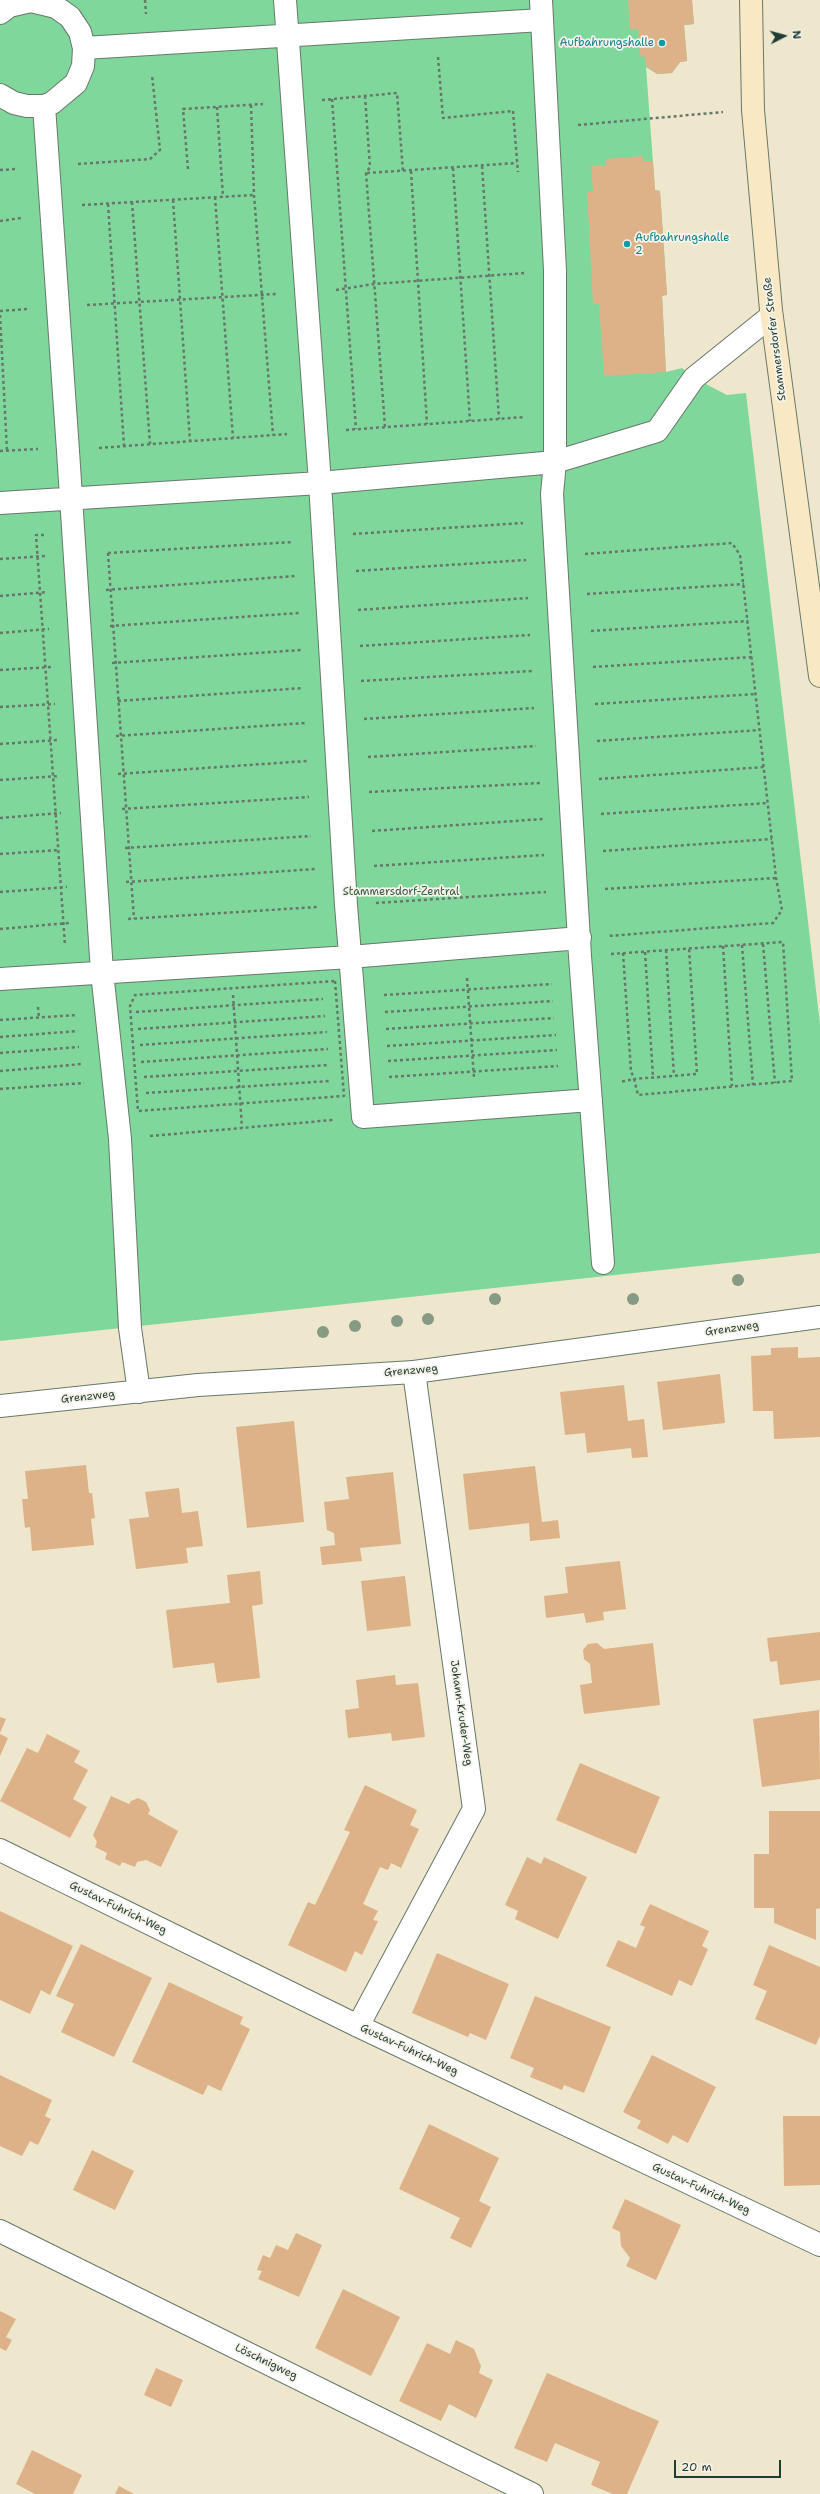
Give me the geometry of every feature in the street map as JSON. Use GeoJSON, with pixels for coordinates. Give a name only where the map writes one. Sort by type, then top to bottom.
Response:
{"type":"FeatureCollection","features":[{"type":"Feature","properties":{"kind":"main road","name":"Stammersdorfer Straße"},"geometry":{"type":"LineString","coordinates":[[751,0],[753,110],[771,316],[820,676]]}},
{"type":"Feature","properties":{"kind":"street"},"geometry":{"type":"LineString","coordinates":[[0,13],[9,6],[31,0],[56,7],[70,18],[80,32],[84,48],[83,66],[76,83],[63,96],[44,106],[27,106],[14,102],[0,95]]}},
{"type":"Feature","properties":{"kind":"street"},"geometry":{"type":"LineString","coordinates":[[285,0],[320,483],[346,905],[363,1117],[476,1109],[590,1093]]}},
{"type":"Feature","properties":{"kind":"street"},"geometry":{"type":"LineString","coordinates":[[84,48],[435,27],[542,10],[555,270],[555,462],[552,494],[576,890],[603,1263]]}},
{"type":"Feature","properties":{"kind":"street"},"geometry":{"type":"LineString","coordinates":[[44,106],[72,498],[102,972],[120,1139],[130,1328],[139,1392]]}},
{"type":"Feature","properties":{"kind":"street"},"geometry":{"type":"LineString","coordinates":[[0,503],[320,483],[555,462],[657,431],[694,378],[771,316]]}},
{"type":"Feature","properties":{"kind":"street"},"geometry":{"type":"LineString","coordinates":[[0,979],[350,957],[465,948],[580,947]]}},
{"type":"Feature","properties":{"kind":"street","name":"Grenzweg"},"geometry":{"type":"LineString","coordinates":[[0,1406],[198,1385],[414,1372],[820,1317]]}},
{"type":"Feature","properties":{"kind":"street","name":"Johann-Kruder-Weg"},"geometry":{"type":"LineString","coordinates":[[358,2026],[474,1809],[414,1372]]}},
{"type":"Feature","properties":{"kind":"street","name":"Gustav-Fuhrich-Weg"},"geometry":{"type":"LineString","coordinates":[[0,1850],[358,2026],[820,2245]]}},
{"type":"Feature","properties":{"kind":"street","name":"Löschnigweg"},"geometry":{"type":"LineString","coordinates":[[0,2230],[532,2494]]}},
{"type":"Feature","properties":{"kind":"path"},"geometry":{"type":"LineString","coordinates":[[48,166],[150,159],[160,150],[145,0]]}},
{"type":"Feature","properties":{"kind":"path"},"geometry":{"type":"LineString","coordinates":[[435,27],[443,118],[547,118],[753,110]]}},
{"type":"Feature","properties":{"kind":"path"},"geometry":{"type":"LineString","coordinates":[[188,169],[183,109],[397,93],[403,172]]}},
{"type":"Feature","properties":{"kind":"path"},"geometry":{"type":"LineString","coordinates":[[365,96],[370,167],[366,173],[385,427]]}},
{"type":"Feature","properties":{"kind":"path"},"geometry":{"type":"LineString","coordinates":[[332,99],[356,429]]}},
{"type":"Feature","properties":{"kind":"path"},"geometry":{"type":"LineString","coordinates":[[251,105],[254,195],[273,435]]}},
{"type":"Feature","properties":{"kind":"path"},"geometry":{"type":"LineString","coordinates":[[217,107],[223,197]]}},
{"type":"Feature","properties":{"kind":"path"},"geometry":{"type":"LineString","coordinates":[[366,173],[403,172],[517,163]]}},
{"type":"Feature","properties":{"kind":"path"},"geometry":{"type":"LineString","coordinates":[[482,166],[499,419]]}},
{"type":"Feature","properties":{"kind":"path"},"geometry":{"type":"LineString","coordinates":[[453,168],[470,421]]}},
{"type":"Feature","properties":{"kind":"path"},"geometry":{"type":"LineString","coordinates":[[411,171],[427,424]]}},
{"type":"Feature","properties":{"kind":"path"},"geometry":{"type":"LineString","coordinates":[[51,207],[254,195]]}},
{"type":"Feature","properties":{"kind":"path"},"geometry":{"type":"LineString","coordinates":[[215,197],[233,438]]}},
{"type":"Feature","properties":{"kind":"path"},"geometry":{"type":"LineString","coordinates":[[173,200],[190,441]]}},
{"type":"Feature","properties":{"kind":"path"},"geometry":{"type":"LineString","coordinates":[[132,202],[150,444]]}},
{"type":"Feature","properties":{"kind":"path"},"geometry":{"type":"LineString","coordinates":[[108,204],[124,446]]}},
{"type":"Feature","properties":{"kind":"path"},"geometry":{"type":"LineString","coordinates":[[0,315],[7,451]]}},
{"type":"Feature","properties":{"kind":"path"},"geometry":{"type":"LineString","coordinates":[[0,451],[68,447]]}},
{"type":"Feature","properties":{"kind":"path"},"geometry":{"type":"LineString","coordinates":[[0,559],[108,553],[554,521]]}},
{"type":"Feature","properties":{"kind":"path"},"geometry":{"type":"LineString","coordinates":[[74,534],[36,535],[65,946],[102,972]]}},
{"type":"Feature","properties":{"kind":"path"},"geometry":{"type":"LineString","coordinates":[[0,596],[77,592],[732,543],[740,555],[776,878],[782,910],[773,923],[580,947]]}},
{"type":"Feature","properties":{"kind":"path"},"geometry":{"type":"LineString","coordinates":[[108,553],[125,774],[134,919]]}},
{"type":"Feature","properties":{"kind":"path"},"geometry":{"type":"LineString","coordinates":[[0,633],[328,612]]}},
{"type":"Feature","properties":{"kind":"path"},"geometry":{"type":"LineString","coordinates":[[0,670],[330,648]]}},
{"type":"Feature","properties":{"kind":"path"},"geometry":{"type":"LineString","coordinates":[[0,707],[119,701],[333,686]]}},
{"type":"Feature","properties":{"kind":"path"},"geometry":{"type":"LineString","coordinates":[[0,744],[335,721]]}},
{"type":"Feature","properties":{"kind":"path"},"geometry":{"type":"LineString","coordinates":[[0,780],[53,776],[125,774],[337,759]]}},
{"type":"Feature","properties":{"kind":"path"},"geometry":{"type":"LineString","coordinates":[[0,818],[339,795]]}},
{"type":"Feature","properties":{"kind":"path"},"geometry":{"type":"LineString","coordinates":[[0,854],[94,848],[130,848],[342,834]]}},
{"type":"Feature","properties":{"kind":"path"},"geometry":{"type":"LineString","coordinates":[[0,892],[132,881],[344,867]]}},
{"type":"Feature","properties":{"kind":"path"},"geometry":{"type":"LineString","coordinates":[[0,928],[776,878]]}},
{"type":"Feature","properties":{"kind":"path"},"geometry":{"type":"LineString","coordinates":[[580,947],[623,953],[783,942],[792,1081],[638,1095],[631,1071],[623,953]]}},
{"type":"Feature","properties":{"kind":"path"},"geometry":{"type":"LineString","coordinates":[[763,944],[775,1083]]}},
{"type":"Feature","properties":{"kind":"path"},"geometry":{"type":"LineString","coordinates":[[742,945],[753,1085]]}},
{"type":"Feature","properties":{"kind":"path"},"geometry":{"type":"LineString","coordinates":[[723,946],[732,1086]]}},
{"type":"Feature","properties":{"kind":"path"},"geometry":{"type":"LineString","coordinates":[[465,948],[476,1109]]}},
{"type":"Feature","properties":{"kind":"path"},"geometry":{"type":"LineString","coordinates":[[590,1093],[604,1086],[634,1079],[697,1074],[689,948]]}},
{"type":"Feature","properties":{"kind":"path"},"geometry":{"type":"LineString","coordinates":[[666,950],[674,1076]]}},
{"type":"Feature","properties":{"kind":"path"},"geometry":{"type":"LineString","coordinates":[[645,952],[653,1078]]}},
{"type":"Feature","properties":{"kind":"path"},"geometry":{"type":"LineString","coordinates":[[231,964],[242,1128]]}},
{"type":"Feature","properties":{"kind":"path"},"geometry":{"type":"LineString","coordinates":[[335,981],[344,1096],[138,1111],[130,1006],[135,995],[232,989],[335,981]]}},
{"type":"Feature","properties":{"kind":"path"},"geometry":{"type":"LineString","coordinates":[[379,1012],[560,1001]]}},
{"type":"Feature","properties":{"kind":"path"},"geometry":{"type":"LineString","coordinates":[[0,1020],[106,1012]]}},
{"type":"Feature","properties":{"kind":"path"},"geometry":{"type":"LineString","coordinates":[[132,1030],[337,1016]]}},
{"type":"Feature","properties":{"kind":"path"},"geometry":{"type":"LineString","coordinates":[[380,1029],[561,1018]]}},
{"type":"Feature","properties":{"kind":"path"},"geometry":{"type":"LineString","coordinates":[[0,1037],[83,1031]]}},
{"type":"Feature","properties":{"kind":"path"},"geometry":{"type":"LineString","coordinates":[[133,1046],[339,1031]]}},
{"type":"Feature","properties":{"kind":"path"},"geometry":{"type":"LineString","coordinates":[[381,1046],[562,1035]]}},
{"type":"Feature","properties":{"kind":"path"},"geometry":{"type":"LineString","coordinates":[[0,1052],[84,1047]]}},
{"type":"Feature","properties":{"kind":"path"},"geometry":{"type":"LineString","coordinates":[[134,1062],[340,1048]]}},
{"type":"Feature","properties":{"kind":"path"},"geometry":{"type":"LineString","coordinates":[[382,1062],[564,1050]]}},
{"type":"Feature","properties":{"kind":"path"},"geometry":{"type":"LineString","coordinates":[[0,1071],[85,1064]]}},
{"type":"Feature","properties":{"kind":"path"},"geometry":{"type":"LineString","coordinates":[[136,1078],[341,1064]]}},
{"type":"Feature","properties":{"kind":"path"},"geometry":{"type":"LineString","coordinates":[[0,1089],[86,1083]]}},
{"type":"Feature","properties":{"kind":"path"},"geometry":{"type":"LineString","coordinates":[[120,1139],[363,1117]]}},
{"type":"Feature","properties":{"kind":"green space","name":"Stammersdorf-Zentral"},"geometry":{"type":"Polygon","coordinates":[[[0,0],[692,0],[694,24],[684,25],[687,61],[680,62],[672,73],[657,74],[646,67],[655,190],[660,191],[667,295],[662,296],[666,372],[682,368],[694,378],[727,395],[746,393],[820,1024],[820,1253],[0,1341],[0,0]]]}},
{"type":"Feature","properties":{"kind":"building","name":"Aufbahrungshalle"},"geometry":{"type":"Polygon","coordinates":[[[628,0],[692,0],[694,24],[684,25],[687,61],[680,62],[672,73],[657,74],[646,66],[645,57],[640,56],[638,29],[630,30],[628,0]]]}},
{"type":"Feature","properties":{"kind":"building","name":"Aufbahrungshalle 2"},"geometry":{"type":"Polygon","coordinates":[[[642,156],[644,161],[653,161],[655,190],[660,191],[667,295],[662,295],[666,372],[604,376],[599,304],[593,304],[587,192],[593,192],[591,165],[606,165],[606,159],[642,156]]]}},
{"type":"Feature","properties":{"kind":"building"},"geometry":{"type":"Polygon","coordinates":[[[798,1347],[798,1358],[820,1357],[820,1437],[774,1439],[773,1411],[753,1411],[751,1356],[771,1355],[771,1348],[798,1347]]]}},
{"type":"Feature","properties":{"kind":"building"},"geometry":{"type":"Polygon","coordinates":[[[720,1374],[725,1423],[663,1430],[657,1382],[720,1374]]]}},
{"type":"Feature","properties":{"kind":"building"},"geometry":{"type":"Polygon","coordinates":[[[624,1385],[628,1421],[644,1419],[648,1457],[632,1458],[631,1448],[587,1453],[585,1433],[565,1435],[560,1392],[624,1385]]]}},
{"type":"Feature","properties":{"kind":"building"},"geometry":{"type":"Polygon","coordinates":[[[294,1421],[304,1522],[247,1528],[236,1427],[294,1421]]]}},
{"type":"Feature","properties":{"kind":"building"},"geometry":{"type":"Polygon","coordinates":[[[86,1465],[89,1493],[92,1493],[95,1518],[91,1519],[94,1545],[32,1551],[30,1527],[25,1528],[22,1499],[28,1499],[25,1471],[86,1465]]]}},
{"type":"Feature","properties":{"kind":"building"},"geometry":{"type":"Polygon","coordinates":[[[535,1466],[542,1522],[558,1520],[560,1538],[530,1541],[529,1523],[469,1530],[463,1474],[535,1466]]]}},
{"type":"Feature","properties":{"kind":"building"},"geometry":{"type":"Polygon","coordinates":[[[393,1472],[401,1544],[360,1548],[362,1561],[322,1565],[320,1547],[335,1545],[334,1533],[327,1530],[324,1502],[349,1499],[346,1477],[393,1472]]]}},
{"type":"Feature","properties":{"kind":"building"},"geometry":{"type":"Polygon","coordinates":[[[179,1488],[182,1513],[198,1511],[203,1546],[186,1548],[188,1563],[136,1569],[129,1519],[149,1517],[145,1492],[179,1488]]]}},
{"type":"Feature","properties":{"kind":"building"},"geometry":{"type":"Polygon","coordinates":[[[620,1561],[626,1609],[603,1612],[604,1620],[586,1623],[584,1613],[546,1618],[544,1596],[568,1593],[565,1567],[620,1561]]]}},
{"type":"Feature","properties":{"kind":"building"},"geometry":{"type":"Polygon","coordinates":[[[260,1571],[263,1604],[252,1606],[260,1678],[217,1683],[214,1663],[173,1668],[166,1610],[230,1603],[227,1575],[260,1571]]]}},
{"type":"Feature","properties":{"kind":"building"},"geometry":{"type":"Polygon","coordinates":[[[405,1576],[411,1626],[367,1631],[361,1581],[405,1576]]]}},
{"type":"Feature","properties":{"kind":"building"},"geometry":{"type":"Polygon","coordinates":[[[820,1632],[820,1680],[780,1685],[777,1661],[770,1662],[767,1638],[820,1632]]]}},
{"type":"Feature","properties":{"kind":"building"},"geometry":{"type":"Polygon","coordinates":[[[597,1643],[604,1649],[653,1643],[660,1705],[584,1714],[580,1685],[592,1683],[590,1664],[584,1659],[583,1650],[588,1644],[597,1643]]]}},
{"type":"Feature","properties":{"kind":"building"},"geometry":{"type":"Polygon","coordinates":[[[395,1675],[396,1685],[418,1683],[425,1737],[392,1741],[391,1733],[348,1738],[345,1710],[359,1708],[356,1680],[395,1675]]]}},
{"type":"Feature","properties":{"kind":"building"},"geometry":{"type":"Polygon","coordinates":[[[819,1710],[820,1779],[762,1787],[753,1719],[819,1710]]]}},
{"type":"Feature","properties":{"kind":"building"},"geometry":{"type":"Polygon","coordinates":[[[0,1717],[6,1719],[0,1733],[0,1717]]]}},
{"type":"Feature","properties":{"kind":"building"},"geometry":{"type":"Polygon","coordinates":[[[0,1734],[8,1738],[0,1756],[0,1734]]]}},
{"type":"Feature","properties":{"kind":"building"},"geometry":{"type":"Polygon","coordinates":[[[47,1734],[80,1751],[74,1762],[88,1770],[73,1799],[87,1807],[70,1838],[0,1801],[27,1748],[38,1753],[47,1734]]]}},
{"type":"Feature","properties":{"kind":"building"},"geometry":{"type":"Polygon","coordinates":[[[580,1763],[660,1797],[636,1854],[556,1820],[580,1763]]]}},
{"type":"Feature","properties":{"kind":"building"},"geometry":{"type":"Polygon","coordinates":[[[365,1785],[417,1810],[410,1825],[419,1829],[401,1868],[391,1863],[388,1870],[380,1867],[363,1904],[378,1911],[373,1920],[378,1921],[362,1955],[355,1951],[346,1972],[288,1945],[308,1902],[315,1905],[350,1832],[344,1830],[365,1785]]]}},
{"type":"Feature","properties":{"kind":"building"},"geometry":{"type":"Polygon","coordinates":[[[111,1796],[129,1804],[131,1801],[138,1798],[146,1802],[150,1810],[148,1814],[178,1831],[161,1867],[146,1860],[137,1862],[135,1867],[122,1862],[120,1866],[105,1859],[107,1853],[95,1847],[97,1842],[93,1835],[111,1796]]]}},
{"type":"Feature","properties":{"kind":"building"},"geometry":{"type":"Polygon","coordinates":[[[769,1811],[820,1811],[820,1908],[816,1909],[816,1940],[774,1923],[774,1908],[754,1908],[754,1854],[769,1854],[769,1811]]]}},
{"type":"Feature","properties":{"kind":"building"},"geometry":{"type":"Polygon","coordinates":[[[527,1857],[541,1864],[544,1857],[587,1877],[558,1939],[515,1919],[518,1911],[505,1905],[527,1857]]]}},
{"type":"Feature","properties":{"kind":"building"},"geometry":{"type":"Polygon","coordinates":[[[650,1904],[709,1931],[702,1946],[708,1949],[692,1986],[679,1980],[672,1996],[606,1966],[618,1940],[636,1948],[645,1927],[640,1925],[650,1904]]]}},
{"type":"Feature","properties":{"kind":"building"},"geometry":{"type":"Polygon","coordinates":[[[0,1911],[73,1946],[50,1995],[41,1990],[30,2014],[0,2000],[0,1911]]]}},
{"type":"Feature","properties":{"kind":"building"},"geometry":{"type":"Polygon","coordinates":[[[81,1944],[152,1978],[114,2057],[61,2032],[74,2004],[56,1996],[81,1944]]]}},
{"type":"Feature","properties":{"kind":"building"},"geometry":{"type":"Polygon","coordinates":[[[769,1945],[820,1967],[820,2035],[816,2045],[755,2019],[767,1991],[753,1985],[769,1945]]]}},
{"type":"Feature","properties":{"kind":"building"},"geometry":{"type":"Polygon","coordinates":[[[437,1953],[509,1984],[486,2040],[470,2033],[468,2037],[412,2013],[437,1953]]]}},
{"type":"Feature","properties":{"kind":"building"},"geometry":{"type":"Polygon","coordinates":[[[169,1982],[243,2017],[240,2024],[250,2029],[221,2091],[208,2085],[203,2095],[132,2062],[169,1982]]]}},
{"type":"Feature","properties":{"kind":"building"},"geometry":{"type":"Polygon","coordinates":[[[535,1996],[611,2027],[584,2093],[564,2085],[562,2090],[530,2077],[534,2068],[510,2058],[535,1996]]]}},
{"type":"Feature","properties":{"kind":"building"},"geometry":{"type":"Polygon","coordinates":[[[652,2055],[716,2087],[688,2143],[673,2135],[668,2144],[637,2128],[641,2121],[623,2112],[652,2055]]]}},
{"type":"Feature","properties":{"kind":"building"},"geometry":{"type":"Polygon","coordinates":[[[0,2075],[52,2100],[45,2116],[51,2119],[38,2145],[30,2141],[22,2156],[0,2146],[0,2075]]]}},
{"type":"Feature","properties":{"kind":"building"},"geometry":{"type":"Polygon","coordinates":[[[783,2116],[820,2116],[820,2185],[784,2186],[783,2116]]]}},
{"type":"Feature","properties":{"kind":"building"},"geometry":{"type":"Polygon","coordinates":[[[429,2124],[499,2158],[479,2201],[491,2207],[471,2248],[450,2238],[460,2218],[399,2189],[429,2124]]]}},
{"type":"Feature","properties":{"kind":"building"},"geometry":{"type":"Polygon","coordinates":[[[92,2150],[134,2171],[115,2210],[73,2190],[92,2150]]]}},
{"type":"Feature","properties":{"kind":"building"},"geometry":{"type":"Polygon","coordinates":[[[625,2199],[681,2225],[656,2280],[626,2266],[630,2258],[621,2246],[620,2232],[612,2228],[625,2199]]]}},
{"type":"Feature","properties":{"kind":"building"},"geometry":{"type":"Polygon","coordinates":[[[296,2233],[322,2245],[299,2297],[258,2279],[262,2271],[257,2270],[263,2255],[270,2258],[276,2245],[288,2250],[296,2233]]]}},
{"type":"Feature","properties":{"kind":"building"},"geometry":{"type":"Polygon","coordinates":[[[343,2289],[400,2317],[371,2376],[315,2348],[343,2289]]]}},
{"type":"Feature","properties":{"kind":"building"},"geometry":{"type":"Polygon","coordinates":[[[0,2311],[16,2319],[6,2337],[12,2340],[6,2351],[0,2348],[0,2311]]]}},
{"type":"Feature","properties":{"kind":"building"},"geometry":{"type":"Polygon","coordinates":[[[456,2340],[474,2349],[481,2366],[479,2373],[493,2380],[476,2418],[449,2404],[441,2421],[399,2401],[427,2343],[450,2354],[456,2340]]]}},
{"type":"Feature","properties":{"kind":"building"},"geometry":{"type":"Polygon","coordinates":[[[156,2368],[183,2380],[171,2407],[144,2395],[156,2368]]]}},
{"type":"Feature","properties":{"kind":"building"},"geometry":{"type":"Polygon","coordinates":[[[547,2373],[659,2421],[627,2494],[613,2494],[591,2485],[600,2462],[555,2443],[547,2462],[514,2448],[547,2373]]]}},
{"type":"Feature","properties":{"kind":"building"},"geometry":{"type":"Polygon","coordinates":[[[32,2450],[82,2475],[73,2494],[35,2494],[16,2484],[32,2450]]]}},
{"type":"Feature","properties":{"kind":"building"},"geometry":{"type":"Polygon","coordinates":[[[119,2486],[134,2494],[115,2494],[119,2486]]]}},
{"type":"Feature","properties":{"kind":"place","name":"Aufbahrungshalle"},"geometry":{"type":"Point","coordinates":[662,43]}},
{"type":"Feature","properties":{"kind":"place","name":"Aufbahrungshalle 2"},"geometry":{"type":"Point","coordinates":[627,244]}}]}
